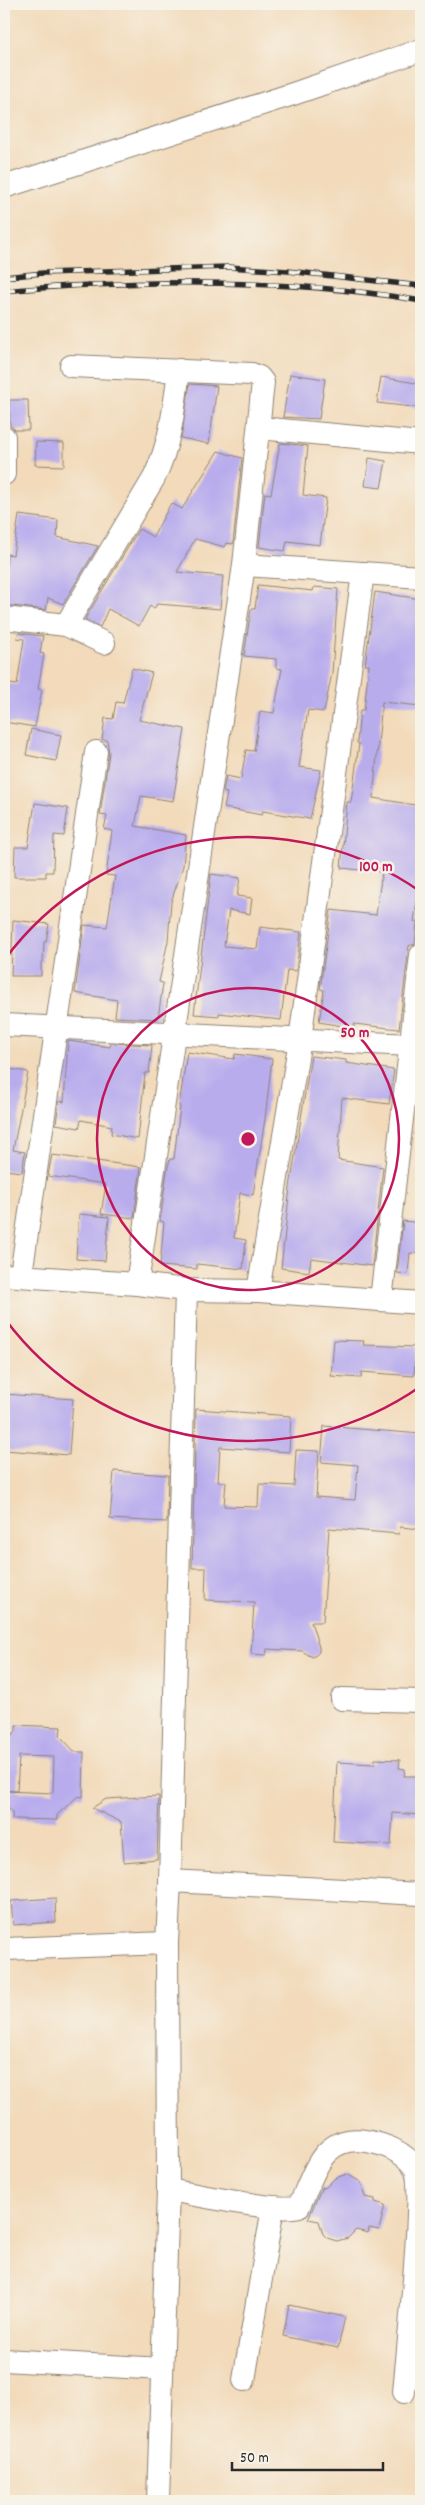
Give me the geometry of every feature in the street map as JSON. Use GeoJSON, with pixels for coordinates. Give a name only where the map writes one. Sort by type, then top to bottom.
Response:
{"type":"FeatureCollection","features":[{"type":"Feature","properties":{"kind":"street"},"geometry":{"type":"LineString","coordinates":[[4,187],[293,94],[421,50]]}},
{"type":"Feature","properties":{"kind":"street"},"geometry":{"type":"LineString","coordinates":[[71,366],[252,374],[260,377],[263,382],[244,565],[137,1284]]}},
{"type":"Feature","properties":{"kind":"street"},"geometry":{"type":"LineString","coordinates":[[66,624],[154,478],[166,454],[179,370]]}},
{"type":"Feature","properties":{"kind":"street"},"geometry":{"type":"LineString","coordinates":[[259,428],[421,443]]}},
{"type":"Feature","properties":{"kind":"street"},"geometry":{"type":"LineString","coordinates":[[4,437],[4,474]]}},
{"type":"Feature","properties":{"kind":"street"},"geometry":{"type":"LineString","coordinates":[[244,565],[421,577]]}},
{"type":"Feature","properties":{"kind":"street"},"geometry":{"type":"LineString","coordinates":[[258,1291],[300,1040],[363,573]]}},
{"type":"Feature","properties":{"kind":"street"},"geometry":{"type":"LineString","coordinates":[[4,618],[66,624],[104,643]]}},
{"type":"Feature","properties":{"kind":"street"},"geometry":{"type":"LineString","coordinates":[[96,752],[55,1028],[12,1275],[137,1284],[186,1290],[258,1291],[421,1303]]}},
{"type":"Feature","properties":{"kind":"street"},"geometry":{"type":"LineString","coordinates":[[381,1300],[421,955]]}},
{"type":"Feature","properties":{"kind":"street"},"geometry":{"type":"LineString","coordinates":[[4,1025],[412,1045]]}},
{"type":"Feature","properties":{"kind":"street"},"geometry":{"type":"LineString","coordinates":[[158,2501],[168,2190],[167,1943],[186,1290]]}},
{"type":"Feature","properties":{"kind":"street"},"geometry":{"type":"LineString","coordinates":[[342,1699],[421,1701]]}},
{"type":"Feature","properties":{"kind":"street"},"geometry":{"type":"LineString","coordinates":[[170,1881],[421,1894]]}},
{"type":"Feature","properties":{"kind":"street"},"geometry":{"type":"LineString","coordinates":[[4,1949],[167,1943]]}},
{"type":"Feature","properties":{"kind":"street"},"geometry":{"type":"LineString","coordinates":[[168,2190],[273,2207],[293,2208],[299,2206],[314,2169],[325,2154],[339,2144],[360,2140],[377,2142],[400,2153],[416,2169],[420,2203],[404,2392]]}},
{"type":"Feature","properties":{"kind":"street"},"geometry":{"type":"LineString","coordinates":[[244,2380],[273,2207]]}},
{"type":"Feature","properties":{"kind":"street"},"geometry":{"type":"LineString","coordinates":[[4,2360],[162,2369]]}},
{"type":"Feature","properties":{"kind":"building"},"geometry":{"type":"Polygon","coordinates":[[[290,374],[325,379],[319,419],[283,417],[290,374]]]}},
{"type":"Feature","properties":{"kind":"building"},"geometry":{"type":"Polygon","coordinates":[[[381,377],[421,384],[421,408],[377,403],[381,377]]]}},
{"type":"Feature","properties":{"kind":"building"},"geometry":{"type":"Polygon","coordinates":[[[190,384],[217,386],[209,444],[181,438],[190,384]]]}},
{"type":"Feature","properties":{"kind":"building"},"geometry":{"type":"Polygon","coordinates":[[[9,400],[28,400],[29,430],[15,430],[10,425],[9,400]]]}},
{"type":"Feature","properties":{"kind":"building"},"geometry":{"type":"Polygon","coordinates":[[[36,442],[64,443],[64,466],[35,465],[36,442]]]}},
{"type":"Feature","properties":{"kind":"building"},"geometry":{"type":"Polygon","coordinates":[[[280,443],[308,446],[303,495],[326,498],[320,545],[287,541],[285,551],[259,547],[265,493],[271,494],[280,443]]]}},
{"type":"Feature","properties":{"kind":"building"},"geometry":{"type":"Polygon","coordinates":[[[218,451],[242,458],[233,544],[227,543],[225,547],[195,539],[177,572],[223,576],[220,609],[157,604],[154,609],[150,606],[139,626],[108,609],[100,627],[85,619],[139,529],[153,537],[171,503],[182,509],[218,451]]]}},
{"type":"Feature","properties":{"kind":"building"},"geometry":{"type":"Polygon","coordinates":[[[369,458],[386,461],[381,488],[365,486],[369,458]]]}},
{"type":"Feature","properties":{"kind":"building"},"geometry":{"type":"Polygon","coordinates":[[[19,515],[58,520],[57,537],[98,546],[63,604],[48,598],[46,610],[4,605],[7,554],[13,555],[19,515]]]}},
{"type":"Feature","properties":{"kind":"building"},"geometry":{"type":"Polygon","coordinates":[[[258,585],[313,591],[314,587],[338,589],[332,673],[324,712],[308,710],[299,767],[321,770],[310,819],[263,811],[262,815],[224,808],[227,793],[223,792],[226,776],[241,779],[246,750],[254,751],[260,711],[274,713],[282,669],[276,668],[276,659],[244,656],[251,609],[255,609],[258,585]]]}},
{"type":"Feature","properties":{"kind":"building"},"geometry":{"type":"Polygon","coordinates":[[[375,592],[421,599],[421,706],[382,702],[373,798],[421,806],[421,873],[414,922],[417,922],[415,944],[409,946],[399,1029],[354,1024],[354,1028],[319,1022],[324,990],[320,989],[331,910],[376,915],[382,872],[341,868],[347,802],[351,802],[359,744],[357,743],[360,710],[364,710],[369,665],[365,665],[375,592]]]}},
{"type":"Feature","properties":{"kind":"building"},"geometry":{"type":"Polygon","coordinates":[[[18,633],[43,636],[40,653],[44,654],[38,689],[42,690],[35,727],[4,722],[4,683],[17,685],[24,639],[17,638],[18,633]]]}},
{"type":"Feature","properties":{"kind":"building"},"geometry":{"type":"Polygon","coordinates":[[[132,668],[152,673],[139,720],[185,729],[173,801],[141,796],[135,826],[186,835],[183,866],[171,902],[168,941],[159,982],[163,983],[158,1019],[115,1017],[117,1000],[75,993],[84,925],[107,927],[115,876],[106,875],[112,831],[104,829],[107,816],[100,815],[109,753],[107,740],[102,740],[105,718],[113,719],[116,702],[123,703],[132,668]]]}},
{"type":"Feature","properties":{"kind":"building"},"geometry":{"type":"Polygon","coordinates":[[[31,729],[61,735],[56,761],[26,755],[31,729]]]}},
{"type":"Feature","properties":{"kind":"building"},"geometry":{"type":"Polygon","coordinates":[[[35,803],[68,808],[64,836],[54,835],[53,872],[46,872],[46,877],[14,877],[15,847],[28,847],[35,803]]]}},
{"type":"Feature","properties":{"kind":"building"},"geometry":{"type":"Polygon","coordinates":[[[211,874],[240,878],[237,896],[252,898],[250,914],[229,910],[224,946],[257,949],[260,927],[301,932],[296,971],[287,970],[281,1020],[219,1013],[219,1016],[194,1014],[211,874]]]}},
{"type":"Feature","properties":{"kind":"building"},"geometry":{"type":"Polygon","coordinates":[[[13,920],[49,924],[46,942],[44,942],[41,976],[11,976],[13,920]]]}},
{"type":"Feature","properties":{"kind":"building"},"geometry":{"type":"Polygon","coordinates":[[[68,1041],[110,1047],[111,1043],[152,1045],[149,1073],[145,1073],[138,1139],[111,1134],[112,1126],[81,1120],[79,1128],[56,1124],[59,1101],[64,1102],[68,1041]]]}},
{"type":"Feature","properties":{"kind":"building"},"geometry":{"type":"Polygon","coordinates":[[[187,1052],[234,1059],[235,1054],[272,1059],[253,1195],[240,1193],[234,1238],[246,1240],[243,1269],[197,1264],[197,1269],[160,1266],[164,1222],[160,1221],[167,1171],[170,1159],[174,1159],[187,1052]]]}},
{"type":"Feature","properties":{"kind":"building"},"geometry":{"type":"Polygon","coordinates":[[[311,1056],[346,1060],[346,1063],[394,1070],[389,1104],[342,1098],[338,1160],[383,1167],[372,1266],[311,1258],[309,1272],[281,1268],[290,1187],[311,1056]]]}},
{"type":"Feature","properties":{"kind":"building"},"geometry":{"type":"Polygon","coordinates":[[[4,1068],[28,1072],[13,1150],[25,1152],[22,1172],[4,1170],[4,1068]]]}},
{"type":"Feature","properties":{"kind":"building"},"geometry":{"type":"Polygon","coordinates":[[[52,1155],[141,1167],[134,1218],[101,1214],[106,1184],[48,1176],[52,1155]]]}},
{"type":"Feature","properties":{"kind":"building"},"geometry":{"type":"Polygon","coordinates":[[[79,1214],[109,1217],[105,1261],[76,1259],[79,1214]]]}},
{"type":"Feature","properties":{"kind":"building"},"geometry":{"type":"Polygon","coordinates":[[[403,1221],[421,1223],[421,1254],[410,1253],[408,1274],[397,1273],[403,1221]]]}},
{"type":"Feature","properties":{"kind":"building"},"geometry":{"type":"Polygon","coordinates":[[[334,1340],[364,1341],[363,1345],[416,1347],[414,1376],[362,1372],[361,1378],[331,1376],[334,1340]]]}},
{"type":"Feature","properties":{"kind":"building"},"geometry":{"type":"Polygon","coordinates":[[[4,1394],[73,1399],[69,1455],[4,1450],[4,1394]]]}},
{"type":"Feature","properties":{"kind":"building"},"geometry":{"type":"Polygon","coordinates":[[[196,1409],[291,1416],[289,1452],[220,1447],[218,1482],[226,1482],[224,1506],[258,1507],[259,1484],[294,1486],[296,1450],[319,1451],[316,1497],[355,1500],[358,1465],[321,1462],[324,1426],[421,1434],[421,1529],[400,1527],[399,1534],[329,1528],[323,1622],[311,1622],[319,1647],[319,1652],[312,1657],[302,1651],[267,1649],[266,1655],[251,1654],[254,1602],[205,1600],[206,1568],[192,1568],[196,1409]]]}},
{"type":"Feature","properties":{"kind":"building"},"geometry":{"type":"Polygon","coordinates":[[[114,1471],[168,1475],[167,1522],[110,1519],[114,1471]]]}},
{"type":"Feature","properties":{"kind":"building"},"geometry":{"type":"Polygon","coordinates":[[[16,1725],[61,1727],[60,1736],[75,1752],[84,1752],[83,1797],[78,1796],[57,1815],[57,1820],[12,1819],[12,1812],[4,1804],[4,1791],[53,1793],[54,1757],[19,1756],[17,1791],[4,1790],[4,1743],[16,1731],[16,1725]]]}},
{"type":"Feature","properties":{"kind":"building"},"geometry":{"type":"Polygon","coordinates":[[[375,1759],[400,1760],[399,1768],[405,1769],[404,1776],[421,1776],[421,1815],[393,1813],[391,1845],[333,1842],[337,1762],[374,1764],[375,1759]]]}},
{"type":"Feature","properties":{"kind":"building"},"geometry":{"type":"Polygon","coordinates":[[[159,1796],[157,1859],[124,1862],[121,1822],[92,1808],[106,1799],[159,1796]]]}},
{"type":"Feature","properties":{"kind":"building"},"geometry":{"type":"Polygon","coordinates":[[[55,1898],[56,1922],[13,1925],[11,1901],[55,1898]]]}},
{"type":"Feature","properties":{"kind":"building"},"geometry":{"type":"Polygon","coordinates":[[[347,2174],[361,2182],[365,2197],[375,2199],[375,2202],[385,2205],[379,2230],[369,2228],[368,2233],[356,2230],[348,2238],[337,2241],[327,2238],[323,2234],[319,2221],[308,2219],[322,2187],[325,2188],[335,2178],[347,2174]]]}},
{"type":"Feature","properties":{"kind":"building"},"geometry":{"type":"Polygon","coordinates":[[[289,2305],[345,2317],[338,2348],[283,2336],[289,2305]]]}},
{"type":"Feature","properties":{"kind":"railway"},"geometry":{"type":"LineString","coordinates":[[4,277],[43,273],[228,267],[288,271],[421,286]]}},
{"type":"Feature","properties":{"kind":"railway"},"geometry":{"type":"LineString","coordinates":[[4,291],[118,284],[222,283],[322,288],[421,301]]}}]}
